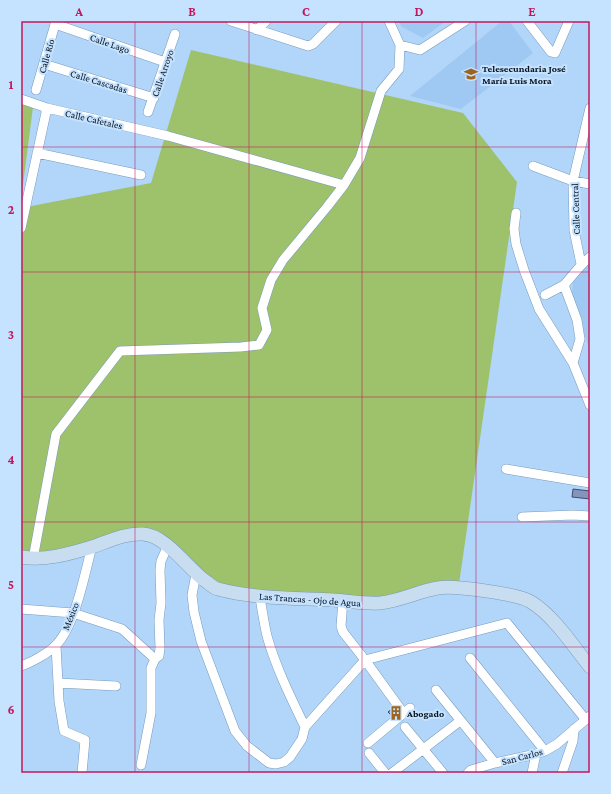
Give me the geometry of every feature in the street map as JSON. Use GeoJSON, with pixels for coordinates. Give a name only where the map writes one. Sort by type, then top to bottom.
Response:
{"type":"FeatureCollection","features":[{"type":"Feature","properties":{"kind":"street"},"geometry":{"type":"LineString","coordinates":[[231,21],[308,46],[313,44],[336,21]]}},
{"type":"Feature","properties":{"kind":"street"},"geometry":{"type":"LineString","coordinates":[[257,30],[266,21]]}},
{"type":"Feature","properties":{"kind":"street"},"geometry":{"type":"LineString","coordinates":[[27,558],[56,434],[120,351],[241,347],[259,345],[267,330],[262,308],[271,280],[283,260],[344,185],[360,158],[381,91],[399,69],[400,45],[389,21]]}},
{"type":"Feature","properties":{"kind":"street"},"geometry":{"type":"LineString","coordinates":[[400,45],[420,50],[465,21]]}},
{"type":"Feature","properties":{"kind":"street"},"geometry":{"type":"LineString","coordinates":[[527,21],[553,53],[555,52],[569,21]]}},
{"type":"Feature","properties":{"kind":"street","name":"Calle Lago"},"geometry":{"type":"LineString","coordinates":[[55,23],[165,62]]}},
{"type":"Feature","properties":{"kind":"street","name":"Calle Río"},"geometry":{"type":"LineString","coordinates":[[36,90],[55,23]]}},
{"type":"Feature","properties":{"kind":"street","name":"Calle Arroyo"},"geometry":{"type":"LineString","coordinates":[[148,112],[175,34]]}},
{"type":"Feature","properties":{"kind":"street","name":"Calle Cascadas"},"geometry":{"type":"LineString","coordinates":[[44,64],[154,98]]}},
{"type":"Feature","properties":{"kind":"street","name":"Calle Cafetales"},"geometry":{"type":"LineString","coordinates":[[21,100],[47,108],[168,136],[344,185]]}},
{"type":"Feature","properties":{"kind":"street"},"geometry":{"type":"LineString","coordinates":[[21,228],[47,108]]}},
{"type":"Feature","properties":{"kind":"street","name":"Calle Central"},"geometry":{"type":"LineString","coordinates":[[581,264],[574,230],[573,181],[590,108]]}},
{"type":"Feature","properties":{"kind":"street"},"geometry":{"type":"LineString","coordinates":[[38,154],[141,175]]}},
{"type":"Feature","properties":{"kind":"street"},"geometry":{"type":"LineString","coordinates":[[533,166],[573,181],[590,184]]}},
{"type":"Feature","properties":{"kind":"street"},"geometry":{"type":"LineString","coordinates":[[516,213],[514,229],[516,244],[526,277],[539,309],[573,363],[590,405]]}},
{"type":"Feature","properties":{"kind":"street"},"geometry":{"type":"LineString","coordinates":[[545,295],[564,285],[575,274],[581,264],[590,257]]}},
{"type":"Feature","properties":{"kind":"street"},"geometry":{"type":"LineString","coordinates":[[564,285],[577,320],[580,339],[573,363]]}},
{"type":"Feature","properties":{"kind":"street"},"geometry":{"type":"LineString","coordinates":[[506,469],[590,484]]}},
{"type":"Feature","properties":{"kind":"street"},"geometry":{"type":"LineString","coordinates":[[522,517],[573,515],[590,516]]}},
{"type":"Feature","properties":{"kind":"street","name":"Las Trancas - Ojo de Agua"},"geometry":{"type":"LineString","coordinates":[[27,558],[65,555],[119,536],[143,534],[154,536],[196,574],[215,588],[242,594],[343,600],[362,603],[381,603],[439,588],[456,587],[500,594],[530,601],[546,614],[590,667]]}},
{"type":"Feature","properties":{"kind":"street","name":"México"},"geometry":{"type":"LineString","coordinates":[[21,666],[30,663],[56,646],[65,632],[73,613],[92,546]]}},
{"type":"Feature","properties":{"kind":"street"},"geometry":{"type":"LineString","coordinates":[[141,765],[151,713],[151,672],[155,659],[159,656],[160,648],[159,620],[161,603],[161,561],[165,552],[170,549]]}},
{"type":"Feature","properties":{"kind":"street"},"geometry":{"type":"LineString","coordinates":[[196,574],[192,595],[194,612],[201,641],[235,731],[247,746],[269,763],[276,764],[284,762],[290,757],[302,739],[305,727],[365,660],[507,623],[588,718]]}},
{"type":"Feature","properties":{"kind":"street"},"geometry":{"type":"LineString","coordinates":[[260,596],[267,636],[274,659],[305,727]]}},
{"type":"Feature","properties":{"kind":"street"},"geometry":{"type":"LineString","coordinates":[[343,600],[341,626],[343,632],[407,711],[368,743]]}},
{"type":"Feature","properties":{"kind":"street"},"geometry":{"type":"LineString","coordinates":[[21,609],[73,613],[122,629],[155,659]]}},
{"type":"Feature","properties":{"kind":"street"},"geometry":{"type":"LineString","coordinates":[[56,646],[59,701],[64,731],[85,740],[82,773]]}},
{"type":"Feature","properties":{"kind":"street"},"geometry":{"type":"LineString","coordinates":[[470,658],[540,753],[532,773]]}},
{"type":"Feature","properties":{"kind":"street"},"geometry":{"type":"LineString","coordinates":[[58,683],[116,686]]}},
{"type":"Feature","properties":{"kind":"street"},"geometry":{"type":"LineString","coordinates":[[436,690],[495,763]]}},
{"type":"Feature","properties":{"kind":"street","name":"San Carlos"},"geometry":{"type":"LineString","coordinates":[[468,773],[470,770],[495,763],[540,753],[557,744],[588,718]]}},
{"type":"Feature","properties":{"kind":"street"},"geometry":{"type":"LineString","coordinates":[[392,773],[460,721]]}},
{"type":"Feature","properties":{"kind":"street"},"geometry":{"type":"LineString","coordinates":[[405,727],[443,773]]}},
{"type":"Feature","properties":{"kind":"street"},"geometry":{"type":"LineString","coordinates":[[562,773],[573,741],[574,729]]}},
{"type":"Feature","properties":{"kind":"street"},"geometry":{"type":"LineString","coordinates":[[369,754],[385,773]]}},
{"type":"Feature","properties":{"kind":"shaded area"},"geometry":{"type":"Polygon","coordinates":[[[398,21],[446,21],[423,38],[402,27],[398,21]]]}},
{"type":"Feature","properties":{"kind":"shaded area","name":"Telesecundaria José María Luis Mora"},"geometry":{"type":"Polygon","coordinates":[[[502,21],[509,21],[533,53],[461,109],[410,96],[502,21]]]}},
{"type":"Feature","properties":{"kind":"shaded area"},"geometry":{"type":"Polygon","coordinates":[[[590,261],[590,350],[572,295],[573,281],[590,261]]]}},
{"type":"Feature","properties":{"kind":"green space"},"geometry":{"type":"Polygon","coordinates":[[[191,50],[463,113],[517,182],[459,584],[373,606],[220,589],[163,544],[123,538],[39,555],[21,552],[21,208],[151,183],[191,50]]]}},
{"type":"Feature","properties":{"kind":"green space"},"geometry":{"type":"Polygon","coordinates":[[[21,104],[33,107],[21,200],[21,104]]]}},
{"type":"Feature","properties":{"kind":"building"},"geometry":{"type":"Polygon","coordinates":[[[573,489],[590,491],[590,499],[572,497],[573,489]]]}},
{"type":"Feature","properties":{"kind":"building","name":"Abogado"},"geometry":{"type":"Polygon","coordinates":[[[397,705],[404,714],[396,720],[388,712],[397,705]]]}},
{"type":"Feature","properties":{"kind":"place","name":"Telesecundaria José María Luis Mora"},"geometry":{"type":"Point","coordinates":[471,74]}},
{"type":"Feature","properties":{"kind":"place","name":"Abogado"},"geometry":{"type":"Point","coordinates":[396,713]}}]}
